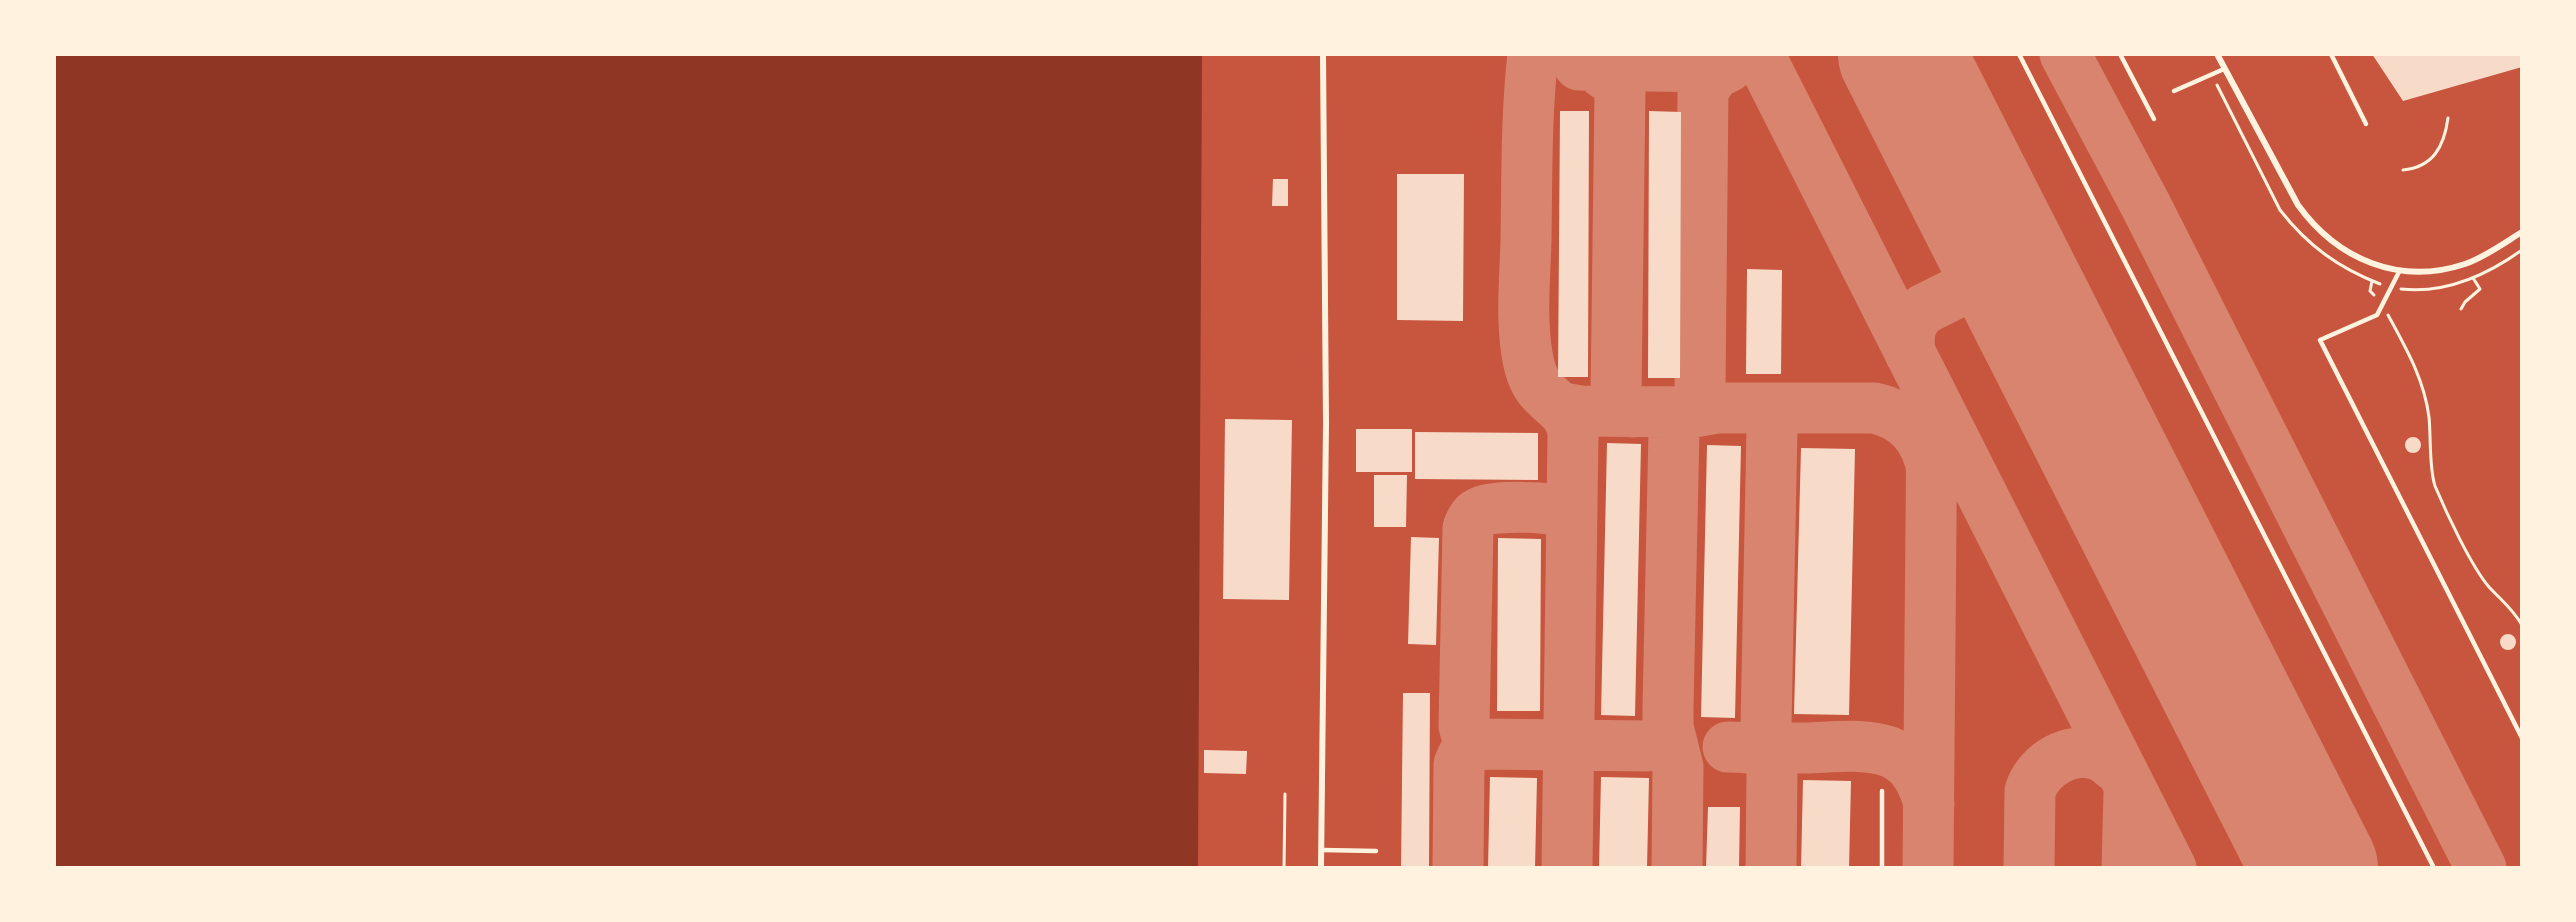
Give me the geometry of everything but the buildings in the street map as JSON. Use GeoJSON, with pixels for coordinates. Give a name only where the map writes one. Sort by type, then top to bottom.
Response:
{"type":"FeatureCollection","features":[{"type":"Feature","properties":{"kind":"street"},"geometry":{"type":"LineString","coordinates":[[1322,868],[1326,423],[1323,54]]}},
{"type":"Feature","properties":{"kind":"street"},"geometry":{"type":"LineString","coordinates":[[2217,54],[2283,179],[2312,225],[2345,250],[2390,269],[2414,272],[2443,270],[2467,263],[2522,232]]}},
{"type":"Feature","properties":{"kind":"lane"},"geometry":{"type":"LineString","coordinates":[[2019,54],[2434,868]]}},
{"type":"Feature","properties":{"kind":"lane"},"geometry":{"type":"LineString","coordinates":[[2120,54],[2154,119]]}},
{"type":"Feature","properties":{"kind":"lane"},"geometry":{"type":"LineString","coordinates":[[2331,54],[2366,124]]}},
{"type":"Feature","properties":{"kind":"lane"},"geometry":{"type":"LineString","coordinates":[[2174,91],[2224,69]]}},
{"type":"Feature","properties":{"kind":"lane"},"geometry":{"type":"LineString","coordinates":[[2400,270],[2377,315],[2320,340],[2522,738]]}},
{"type":"Feature","properties":{"kind":"lane"},"geometry":{"type":"LineString","coordinates":[[1882,792],[1882,868]]}},
{"type":"Feature","properties":{"kind":"lane"},"geometry":{"type":"LineString","coordinates":[[1322,850],[1376,851]]}},
{"type":"Feature","properties":{"kind":"path"},"geometry":{"type":"LineString","coordinates":[[2212,75],[2280,210],[2294,229],[2332,261],[2372,281],[2410,290],[2445,286],[2473,278],[2522,250]]}},
{"type":"Feature","properties":{"kind":"path"},"geometry":{"type":"LineString","coordinates":[[2403,170],[2417,168],[2434,156],[2446,130],[2448,118]]}},
{"type":"Feature","properties":{"kind":"path"},"geometry":{"type":"LineString","coordinates":[[2461,309],[2465,302],[2480,289],[2473,278]]}},
{"type":"Feature","properties":{"kind":"path"},"geometry":{"type":"LineString","coordinates":[[2372,281],[2370,291],[2382,306],[2415,365],[2422,386],[2428,415],[2434,483],[2475,567],[2490,587],[2511,607],[2522,625]]}},
{"type":"Feature","properties":{"kind":"path"},"geometry":{"type":"LineString","coordinates":[[1284,868],[1285,794]]}},
{"type":"Feature","properties":{"kind":"shaded area"},"geometry":{"type":"Polygon","coordinates":[[[54,54],[515,54],[515,56],[519,54],[1202,54],[1198,868],[54,868],[54,54]]]}},
{"type":"Feature","properties":{"kind":"taxiway"},"geometry":{"type":"LineString","coordinates":[[1533,54],[1527,147],[1525,340],[1534,379],[1543,392],[1566,415],[1572,426],[1573,434],[1567,868]]}},
{"type":"Feature","properties":{"kind":"taxiway"},"geometry":{"type":"LineString","coordinates":[[1579,65],[1715,67],[1725,64],[1736,54]]}},
{"type":"Feature","properties":{"kind":"taxiway"},"geometry":{"type":"LineString","coordinates":[[1759,54],[2171,868]]}},
{"type":"Feature","properties":{"kind":"taxiway"},"geometry":{"type":"LineString","coordinates":[[2065,54],[2145,204],[2481,868]]}},
{"type":"Feature","properties":{"kind":"taxiway"},"geometry":{"type":"LineString","coordinates":[[1595,65],[1616,83],[1620,91],[1616,394],[1620,403],[1633,412]]}},
{"type":"Feature","properties":{"kind":"taxiway"},"geometry":{"type":"LineString","coordinates":[[1718,408],[1705,401],[1700,390],[1703,91],[1714,74],[1728,67]]}},
{"type":"Feature","properties":{"kind":"taxiway"},"geometry":{"type":"LineString","coordinates":[[1993,235],[1994,264],[1984,279],[1993,279],[2008,284],[2035,317]]}},
{"type":"Feature","properties":{"kind":"taxiway"},"geometry":{"type":"LineString","coordinates":[[1910,353],[1909,340],[1912,324],[1919,314],[1924,309],[1984,279]]}},
{"type":"Feature","properties":{"kind":"taxiway"},"geometry":{"type":"LineString","coordinates":[[1928,868],[1932,407]]}},
{"type":"Feature","properties":{"kind":"taxiway"},"geometry":{"type":"LineString","coordinates":[[1562,408],[1581,411],[1695,412],[1718,408],[1874,408],[1897,416],[1914,430],[1926,448],[1932,471]]}},
{"type":"Feature","properties":{"kind":"taxiway"},"geometry":{"type":"LineString","coordinates":[[1747,748],[1761,740],[1766,725],[1772,428],[1778,414],[1791,409]]}},
{"type":"Feature","properties":{"kind":"taxiway"},"geometry":{"type":"LineString","coordinates":[[1656,412],[1666,417],[1674,430],[1668,727],[1678,767],[1677,868]]}},
{"type":"Feature","properties":{"kind":"taxiway"},"geometry":{"type":"LineString","coordinates":[[1484,744],[1471,738],[1464,726],[1469,525],[1480,512],[1489,509],[1523,507],[1561,512],[1568,519],[1571,528]]}},
{"type":"Feature","properties":{"kind":"taxiway"},"geometry":{"type":"LineString","coordinates":[[1766,725],[1772,770],[1771,868]]}},
{"type":"Feature","properties":{"kind":"taxiway"},"geometry":{"type":"LineString","coordinates":[[1458,868],[1459,764],[1466,749],[1484,744],[1648,746],[1661,740],[1668,727]]}},
{"type":"Feature","properties":{"kind":"taxiway"},"geometry":{"type":"LineString","coordinates":[[1728,747],[1847,746],[1883,750],[1898,756],[1911,766],[1921,782],[1929,804]]}},
{"type":"Feature","properties":{"kind":"taxiway"},"geometry":{"type":"LineString","coordinates":[[2029,868],[2030,791],[2040,773],[2057,760],[2077,753],[2098,755],[2122,771]]}},
{"type":"Feature","properties":{"kind":"taxiway"},"geometry":{"type":"LineString","coordinates":[[2127,868],[2129,791]]}},
{"type":"Feature","properties":{"kind":"runway"},"geometry":{"type":"LineString","coordinates":[[1901,54],[2315,868]]}}]}
